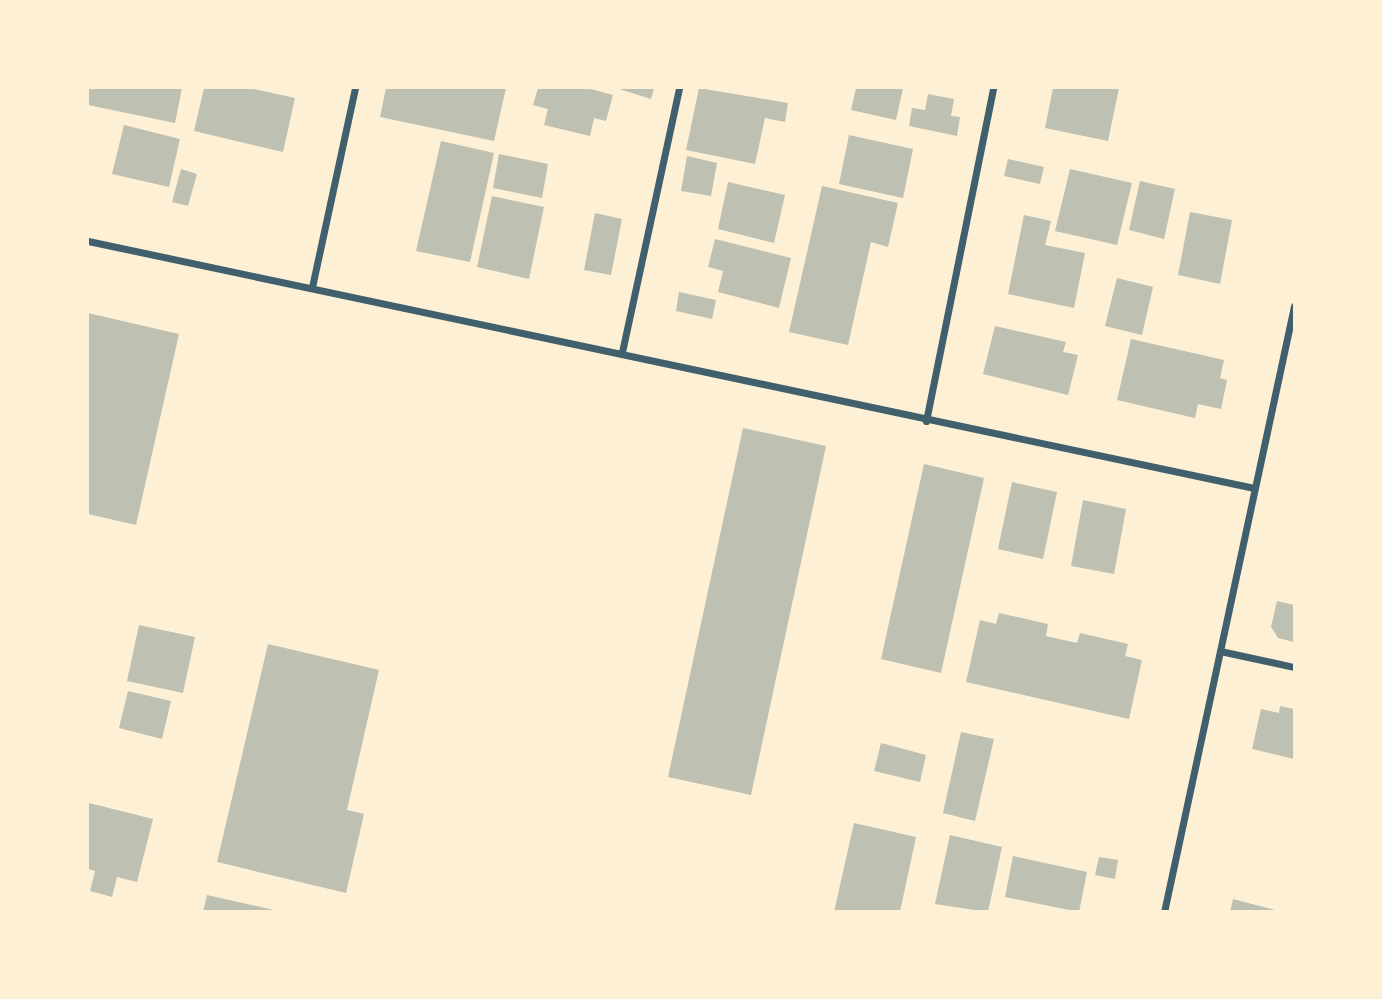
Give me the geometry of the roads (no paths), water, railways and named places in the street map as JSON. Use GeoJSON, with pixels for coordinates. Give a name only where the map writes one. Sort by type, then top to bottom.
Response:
{"type":"FeatureCollection","features":[{"type":"Feature","properties":{"kind":"street"},"geometry":{"type":"LineString","coordinates":[[312,288],[355,88]]}},
{"type":"Feature","properties":{"kind":"street"},"geometry":{"type":"LineString","coordinates":[[622,352],[679,88]]}},
{"type":"Feature","properties":{"kind":"street"},"geometry":{"type":"LineString","coordinates":[[926,421],[993,88]]}},
{"type":"Feature","properties":{"kind":"street"},"geometry":{"type":"LineString","coordinates":[[88,241],[622,352],[926,421],[1254,488]]}},
{"type":"Feature","properties":{"kind":"street"},"geometry":{"type":"LineString","coordinates":[[1164,912],[1294,306]]}},
{"type":"Feature","properties":{"kind":"street"},"geometry":{"type":"LineString","coordinates":[[1220,651],[1294,667]]}}]}
